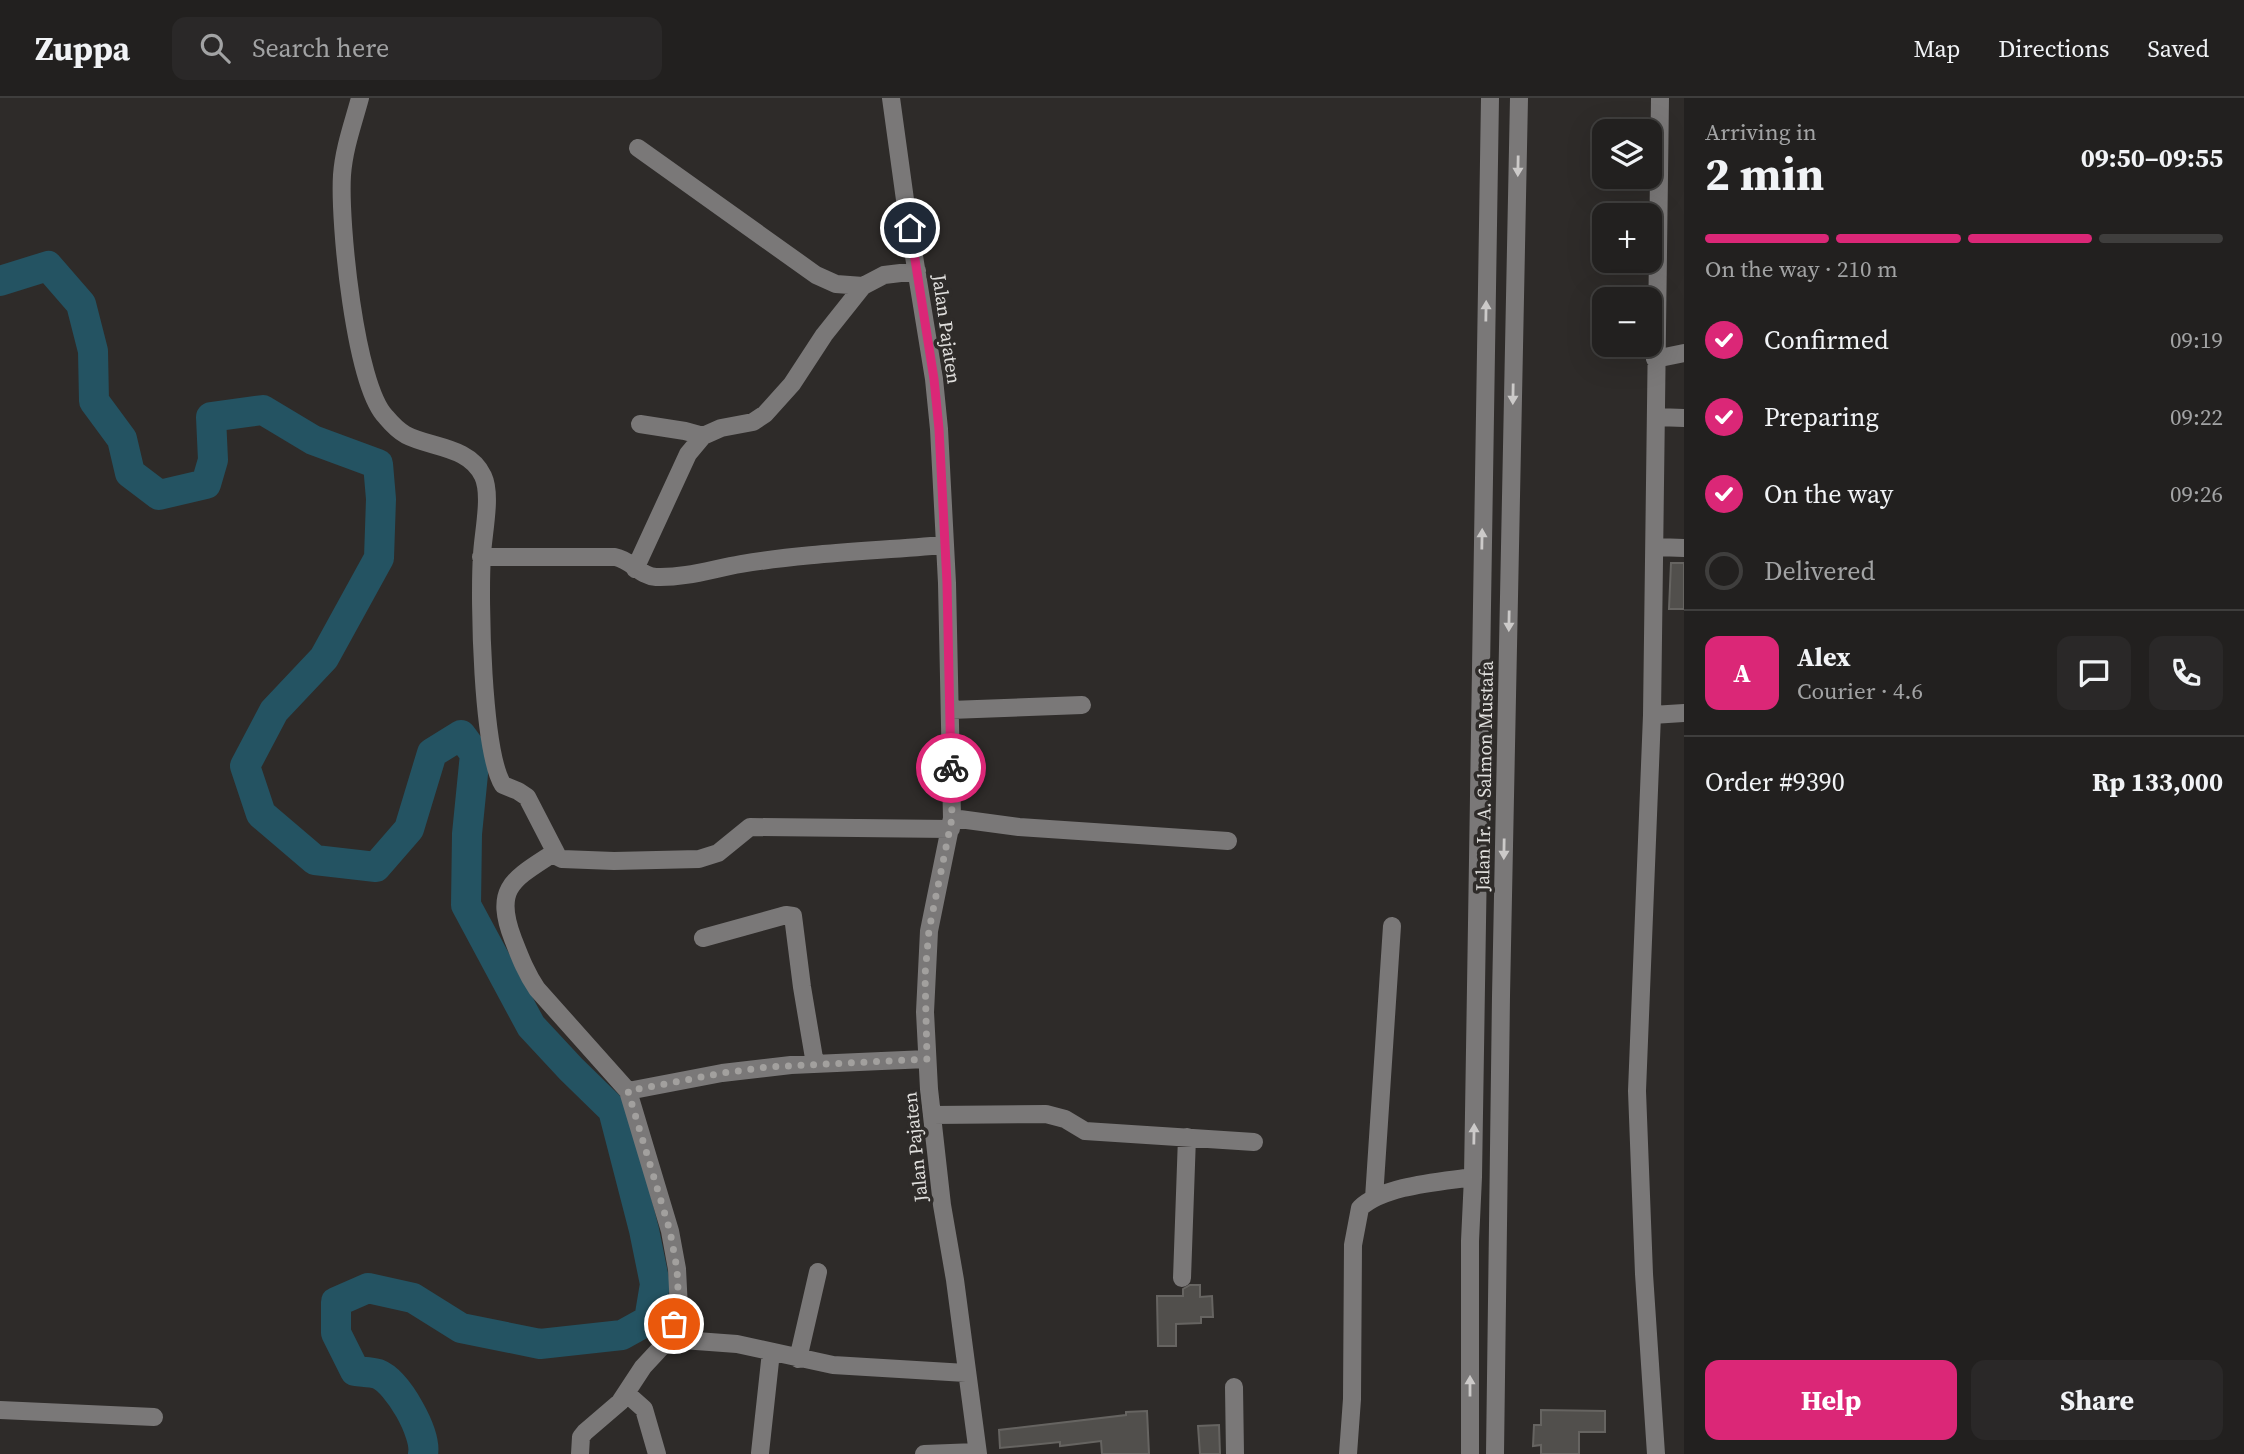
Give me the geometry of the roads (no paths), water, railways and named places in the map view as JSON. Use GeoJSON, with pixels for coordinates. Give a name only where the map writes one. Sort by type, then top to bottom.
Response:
{"type":"FeatureCollection","features":[{"type":"Feature","properties":{"kind":"street"},"geometry":{"type":"LineString","coordinates":[[360,98],[345,149],[342,207],[345,257],[373,401],[384,416],[405,435],[468,457],[483,475],[487,494],[481,557],[481,605],[492,755],[503,785],[518,791],[531,805],[555,852],[562,859],[699,859],[718,853],[750,827],[951,823],[1228,841]]}},
{"type":"Feature","properties":{"kind":"street","name":"Jalan Pajaten"},"geometry":{"type":"LineString","coordinates":[[891,98],[936,404],[946,575],[951,823],[928,941],[925,1012],[927,1059],[942,1205],[978,1453]]}},
{"type":"Feature","properties":{"kind":"street","name":"Jalan Ir. A. Salmon Mustafa"},"geometry":{"type":"LineString","coordinates":[[1470,1454],[1470,1241],[1490,98]]}},
{"type":"Feature","properties":{"kind":"street","name":"Jalan Ir. A. Salmon Mustafa"},"geometry":{"type":"LineString","coordinates":[[1495,1454],[1501,996],[1519,98]]}},
{"type":"Feature","properties":{"kind":"street"},"geometry":{"type":"LineString","coordinates":[[1656,1454],[1644,1274],[1637,1091],[1656,547],[1655,359],[1660,98]]}},
{"type":"Feature","properties":{"kind":"street"},"geometry":{"type":"LineString","coordinates":[[638,148],[816,275],[836,284],[863,286]]}},
{"type":"Feature","properties":{"kind":"street"},"geometry":{"type":"LineString","coordinates":[[635,569],[688,454],[703,436],[721,428],[753,422],[765,414],[792,384],[824,335],[863,286],[884,275],[917,271]]}},
{"type":"Feature","properties":{"kind":"street"},"geometry":{"type":"LineString","coordinates":[[1655,359],[1684,353]]}},
{"type":"Feature","properties":{"kind":"street"},"geometry":{"type":"LineString","coordinates":[[1656,417],[1684,418]]}},
{"type":"Feature","properties":{"kind":"street"},"geometry":{"type":"LineString","coordinates":[[640,424],[703,436]]}},
{"type":"Feature","properties":{"kind":"street"},"geometry":{"type":"LineString","coordinates":[[481,557],[615,556],[625,559],[635,569],[653,577],[701,574],[740,564],[943,545]]}},
{"type":"Feature","properties":{"kind":"street"},"geometry":{"type":"LineString","coordinates":[[1656,547],[1684,548]]}},
{"type":"Feature","properties":{"kind":"street"},"geometry":{"type":"LineString","coordinates":[[950,710],[1082,705]]}},
{"type":"Feature","properties":{"kind":"street"},"geometry":{"type":"LineString","coordinates":[[1652,715],[1684,713]]}},
{"type":"Feature","properties":{"kind":"street"},"geometry":{"type":"LineString","coordinates":[[555,852],[516,879],[509,889],[504,902],[507,922],[527,975],[537,989],[628,1091],[670,1231],[677,1269],[679,1309],[669,1339],[643,1367],[614,1407],[585,1432],[580,1454]]}},
{"type":"Feature","properties":{"kind":"street"},"geometry":{"type":"LineString","coordinates":[[703,938],[786,915],[793,916],[815,1064]]}},
{"type":"Feature","properties":{"kind":"street"},"geometry":{"type":"LineString","coordinates":[[1374,1198],[1392,926]]}},
{"type":"Feature","properties":{"kind":"street"},"geometry":{"type":"LineString","coordinates":[[628,1091],[722,1073],[815,1064],[927,1059]]}},
{"type":"Feature","properties":{"kind":"street"},"geometry":{"type":"LineString","coordinates":[[932,1115],[1046,1114],[1065,1119],[1085,1131],[1254,1142]]}},
{"type":"Feature","properties":{"kind":"street"},"geometry":{"type":"LineString","coordinates":[[1182,1278],[1187,1137]]}},
{"type":"Feature","properties":{"kind":"street"},"geometry":{"type":"LineString","coordinates":[[1348,1454],[1352,1399],[1353,1245],[1360,1208],[1374,1198],[1420,1185],[1473,1177]]}},
{"type":"Feature","properties":{"kind":"street"},"geometry":{"type":"LineString","coordinates":[[798,1359],[818,1272]]}},
{"type":"Feature","properties":{"kind":"street"},"geometry":{"type":"LineString","coordinates":[[669,1339],[737,1344],[798,1359],[868,1368],[966,1373]]}},
{"type":"Feature","properties":{"kind":"street"},"geometry":{"type":"LineString","coordinates":[[760,1453],[771,1352]]}},
{"type":"Feature","properties":{"kind":"street"},"geometry":{"type":"LineString","coordinates":[[1234,1387],[1235,1454]]}},
{"type":"Feature","properties":{"kind":"street"},"geometry":{"type":"LineString","coordinates":[[626,1393],[644,1409],[657,1454]]}},
{"type":"Feature","properties":{"kind":"street"},"geometry":{"type":"LineString","coordinates":[[0,1410],[154,1417]]}},
{"type":"Feature","properties":{"kind":"street"},"geometry":{"type":"LineString","coordinates":[[924,1454],[978,1453]]}},
{"type":"Feature","properties":{"kind":"waterway"},"geometry":{"type":"LineString","coordinates":[[0,281],[48,266],[81,304],[93,351],[94,401],[122,439],[130,473],[159,495],[206,484],[213,460],[211,417],[263,410],[313,440],[378,464],[381,499],[379,558],[324,658],[274,711],[245,766],[261,814],[315,860],[376,867],[409,829],[432,753],[461,735],[475,754],[467,834],[466,905],[531,1026],[613,1110],[655,1284],[649,1320],[622,1335],[540,1344],[461,1328],[413,1298],[368,1288],[336,1302],[336,1333],[355,1371],[378,1374],[394,1387],[416,1422],[423,1454]]}}]}
